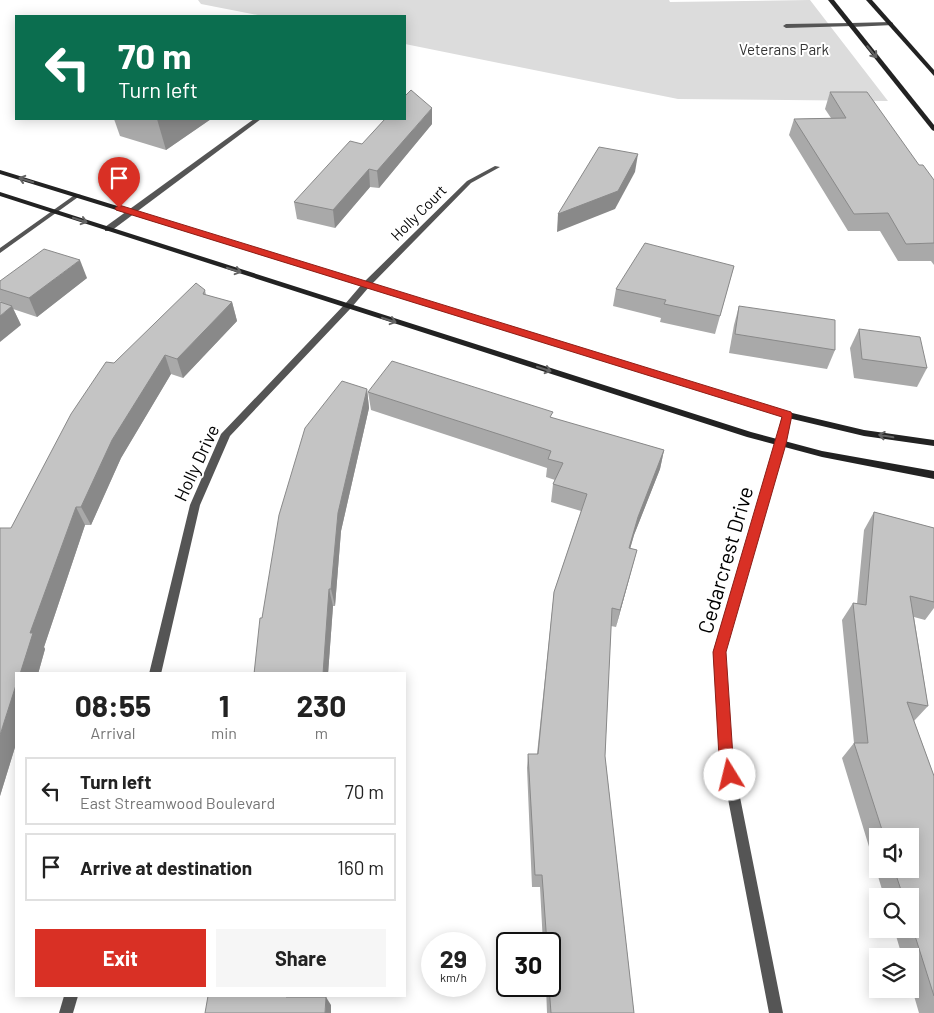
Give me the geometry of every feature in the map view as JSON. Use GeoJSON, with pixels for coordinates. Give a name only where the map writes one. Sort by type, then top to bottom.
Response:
{"type":"FeatureCollection","features":[{"type":"Feature","properties":{"kind":"street"},"geometry":{"type":"LineString","coordinates":[[831,0],[934,129]]}},
{"type":"Feature","properties":{"kind":"street"},"geometry":{"type":"LineString","coordinates":[[869,0],[934,74]]}},
{"type":"Feature","properties":{"kind":"street"},"geometry":{"type":"LineString","coordinates":[[786,26],[891,24]]}},
{"type":"Feature","properties":{"kind":"street"},"geometry":{"type":"LineString","coordinates":[[108,230],[257,120]]}},
{"type":"Feature","properties":{"kind":"street","name":"Holly Court"},"geometry":{"type":"LineString","coordinates":[[366,285],[470,182],[497,167]]}},
{"type":"Feature","properties":{"kind":"street"},"geometry":{"type":"LineString","coordinates":[[0,172],[787,415],[864,433],[934,443]]}},
{"type":"Feature","properties":{"kind":"street"},"geometry":{"type":"LineString","coordinates":[[0,194],[718,426],[822,454],[934,474]]}},
{"type":"Feature","properties":{"kind":"street"},"geometry":{"type":"LineString","coordinates":[[0,251],[78,195]]}},
{"type":"Feature","properties":{"kind":"street","name":"Holly Drive"},"geometry":{"type":"LineString","coordinates":[[155,672],[196,505],[226,434],[366,285]]}},
{"type":"Feature","properties":{"kind":"street","name":"Cedarcrest Drive"},"geometry":{"type":"LineString","coordinates":[[776,1013],[726,757],[720,652],[781,444],[787,415]]}},
{"type":"Feature","properties":{"kind":"street"},"geometry":{"type":"LineString","coordinates":[[66,1013],[71,997]]}},
{"type":"Feature","properties":{"kind":"green space","name":"Veterans Park"},"geometry":{"type":"Polygon","coordinates":[[[198,0],[669,0],[670,2],[810,0],[888,101],[678,99],[406,44],[406,15],[258,15],[201,4],[198,0]]]}},
{"type":"Feature","properties":{"kind":"building"},"geometry":{"type":"Polygon","coordinates":[[[411,90],[432,108],[377,171],[369,169],[333,210],[294,202],[350,141],[362,144],[384,120],[406,120],[406,95],[411,90]]]}},
{"type":"Feature","properties":{"kind":"building"},"geometry":{"type":"Polygon","coordinates":[[[830,92],[867,92],[919,165],[923,165],[934,180],[934,243],[906,244],[888,213],[854,214],[794,119],[846,118],[830,92]]]}},
{"type":"Feature","properties":{"kind":"building"},"geometry":{"type":"Polygon","coordinates":[[[599,147],[638,154],[618,191],[558,214],[599,147]]]}},
{"type":"Feature","properties":{"kind":"building"},"geometry":{"type":"Polygon","coordinates":[[[645,243],[734,266],[720,316],[664,304],[666,300],[616,289],[645,243]]]}},
{"type":"Feature","properties":{"kind":"building"},"geometry":{"type":"Polygon","coordinates":[[[44,249],[80,260],[29,298],[0,289],[0,281],[44,249]]]}},
{"type":"Feature","properties":{"kind":"building"},"geometry":{"type":"Polygon","coordinates":[[[196,283],[205,290],[203,294],[232,302],[177,359],[165,355],[112,440],[81,507],[76,507],[30,633],[33,633],[21,672],[15,672],[15,688],[0,735],[0,528],[11,528],[71,414],[106,362],[114,363],[196,283]]]}},
{"type":"Feature","properties":{"kind":"building"},"geometry":{"type":"Polygon","coordinates":[[[0,302],[12,306],[0,316],[0,302]]]}},
{"type":"Feature","properties":{"kind":"building"},"geometry":{"type":"Polygon","coordinates":[[[739,306],[835,320],[835,350],[735,334],[739,306]]]}},
{"type":"Feature","properties":{"kind":"building"},"geometry":{"type":"Polygon","coordinates":[[[859,329],[920,337],[927,368],[862,359],[859,329]]]}},
{"type":"Feature","properties":{"kind":"building"},"geometry":{"type":"Polygon","coordinates":[[[392,361],[553,412],[550,417],[664,450],[638,517],[629,548],[637,550],[620,610],[612,608],[605,756],[634,1013],[551,1013],[550,997],[561,997],[561,932],[546,932],[542,875],[535,875],[528,754],[538,754],[554,592],[587,494],[553,484],[563,463],[548,459],[551,451],[368,392],[392,361]]]}},
{"type":"Feature","properties":{"kind":"building"},"geometry":{"type":"Polygon","coordinates":[[[342,381],[367,389],[338,513],[331,589],[329,589],[323,672],[254,672],[260,618],[262,618],[279,515],[305,428],[342,381]]]}},
{"type":"Feature","properties":{"kind":"building"},"geometry":{"type":"Polygon","coordinates":[[[874,512],[934,528],[934,602],[910,596],[928,706],[907,702],[934,776],[934,996],[916,938],[919,938],[919,888],[900,888],[897,878],[919,878],[919,828],[881,828],[854,743],[868,743],[853,603],[866,605],[874,512]]]}},
{"type":"Feature","properties":{"kind":"building"},"geometry":{"type":"Polygon","coordinates":[[[208,997],[326,997],[325,1013],[205,1013],[208,997]]]}},
{"type":"Feature","properties":{"kind":"route"},"geometry":{"type":"LineString","coordinates":[[119,208],[787,415],[781,444],[720,652],[726,757],[730,775]]}}]}
